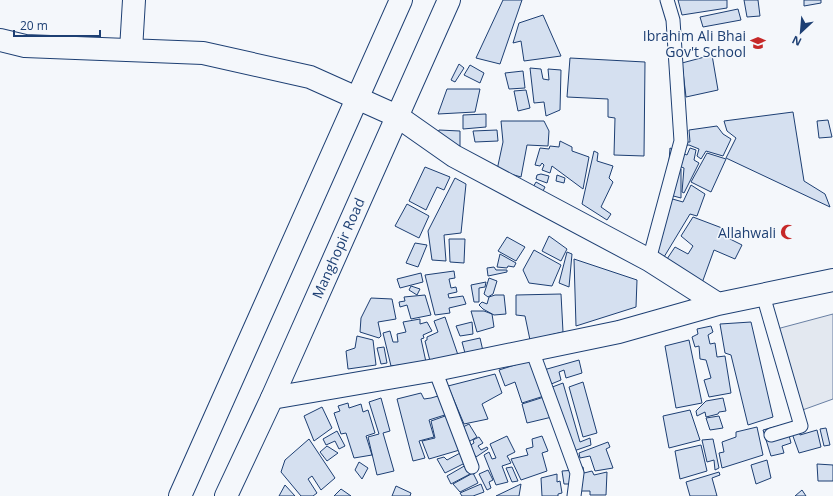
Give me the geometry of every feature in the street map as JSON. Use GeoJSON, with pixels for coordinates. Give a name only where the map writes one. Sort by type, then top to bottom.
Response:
{"type":"FeatureCollection","features":[{"type":"Feature","properties":{"kind":"street"},"geometry":{"type":"LineString","coordinates":[[131,50],[134,0]]}},
{"type":"Feature","properties":{"kind":"street"},"geometry":{"type":"LineString","coordinates":[[180,496],[401,0]]}},
{"type":"Feature","properties":{"kind":"street","name":"Manghopir Road"},"geometry":{"type":"LineString","coordinates":[[226,496],[272,398],[449,0]]}},
{"type":"Feature","properties":{"kind":"street"},"geometry":{"type":"LineString","coordinates":[[0,40],[25,46],[202,53],[310,77],[397,116],[454,156],[649,260],[718,304]]}},
{"type":"Feature","properties":{"kind":"street"},"geometry":{"type":"LineString","coordinates":[[272,398],[435,370],[619,332],[718,304],[833,280]]}},
{"type":"Feature","properties":{"kind":"lane"},"geometry":{"type":"LineString","coordinates":[[649,260],[682,141],[673,20],[667,0]]}},
{"type":"Feature","properties":{"kind":"lane"},"geometry":{"type":"LineString","coordinates":[[763,295],[801,426],[771,435]]}},
{"type":"Feature","properties":{"kind":"lane"},"geometry":{"type":"LineString","coordinates":[[532,350],[577,473],[574,496]]}},
{"type":"Feature","properties":{"kind":"lane"},"geometry":{"type":"LineString","coordinates":[[435,370],[472,467]]}},
{"type":"Feature","properties":{"kind":"shaded area"},"geometry":{"type":"Polygon","coordinates":[[[833,314],[833,399],[797,412],[773,330],[833,314]]]}},
{"type":"Feature","properties":{"kind":"building"},"geometry":{"type":"Polygon","coordinates":[[[503,0],[522,0],[500,64],[476,58],[503,0]]]}},
{"type":"Feature","properties":{"kind":"building"},"geometry":{"type":"Polygon","coordinates":[[[678,0],[727,0],[727,8],[682,15],[678,0]]]}},
{"type":"Feature","properties":{"kind":"building"},"geometry":{"type":"Polygon","coordinates":[[[744,0],[758,0],[760,16],[747,17],[744,0]]]}},
{"type":"Feature","properties":{"kind":"building"},"geometry":{"type":"Polygon","coordinates":[[[804,0],[821,0],[821,3],[804,6],[804,0]]]}},
{"type":"Feature","properties":{"kind":"building"},"geometry":{"type":"Polygon","coordinates":[[[738,9],[741,20],[703,27],[700,17],[738,9]]]}},
{"type":"Feature","properties":{"kind":"building"},"geometry":{"type":"Polygon","coordinates":[[[543,15],[561,56],[524,61],[521,41],[513,43],[519,23],[543,15]]]}},
{"type":"Feature","properties":{"kind":"building"},"geometry":{"type":"Polygon","coordinates":[[[712,55],[718,90],[686,97],[682,63],[712,55]]]}},
{"type":"Feature","properties":{"kind":"building"},"geometry":{"type":"Polygon","coordinates":[[[570,58],[645,62],[644,156],[614,155],[615,118],[608,117],[608,99],[567,97],[570,58]]]}},
{"type":"Feature","properties":{"kind":"building"},"geometry":{"type":"Polygon","coordinates":[[[459,64],[464,68],[455,82],[451,80],[459,64]]]}},
{"type":"Feature","properties":{"kind":"building"},"geometry":{"type":"Polygon","coordinates":[[[470,65],[484,73],[480,83],[464,75],[470,65]]]}},
{"type":"Feature","properties":{"kind":"building"},"geometry":{"type":"Polygon","coordinates":[[[530,68],[541,69],[543,79],[549,80],[548,69],[561,70],[560,110],[546,116],[544,102],[534,103],[530,68]]]}},
{"type":"Feature","properties":{"kind":"building"},"geometry":{"type":"Polygon","coordinates":[[[523,71],[525,88],[509,89],[505,73],[523,71]]]}},
{"type":"Feature","properties":{"kind":"building"},"geometry":{"type":"Polygon","coordinates":[[[447,89],[480,89],[475,112],[438,114],[447,89]]]}},
{"type":"Feature","properties":{"kind":"building"},"geometry":{"type":"Polygon","coordinates":[[[526,90],[530,108],[518,111],[514,91],[526,90]]]}},
{"type":"Feature","properties":{"kind":"building"},"geometry":{"type":"Polygon","coordinates":[[[793,112],[804,181],[825,194],[830,207],[726,158],[736,138],[727,131],[724,121],[793,112]]]}},
{"type":"Feature","properties":{"kind":"building"},"geometry":{"type":"Polygon","coordinates":[[[486,114],[486,127],[463,129],[463,115],[486,114]]]}},
{"type":"Feature","properties":{"kind":"building"},"geometry":{"type":"Polygon","coordinates":[[[828,120],[832,137],[819,138],[817,121],[828,120]]]}},
{"type":"Feature","properties":{"kind":"building"},"geometry":{"type":"Polygon","coordinates":[[[501,121],[544,121],[549,131],[548,146],[527,145],[521,177],[497,170],[503,142],[501,121]]]}},
{"type":"Feature","properties":{"kind":"building"},"geometry":{"type":"Polygon","coordinates":[[[717,126],[723,134],[731,139],[723,156],[706,151],[701,159],[697,156],[699,149],[689,145],[679,146],[682,142],[690,142],[689,130],[717,126]]]}},
{"type":"Feature","properties":{"kind":"building"},"geometry":{"type":"Polygon","coordinates":[[[439,130],[460,131],[460,146],[445,146],[434,140],[439,130]]]}},
{"type":"Feature","properties":{"kind":"building"},"geometry":{"type":"Polygon","coordinates":[[[497,130],[498,141],[475,142],[473,131],[497,130]]]}},
{"type":"Feature","properties":{"kind":"building"},"geometry":{"type":"Polygon","coordinates":[[[560,141],[572,147],[572,151],[589,157],[583,189],[552,166],[550,173],[542,170],[544,165],[542,163],[540,166],[535,165],[540,148],[549,149],[550,146],[559,147],[560,141]]]}},
{"type":"Feature","properties":{"kind":"building"},"geometry":{"type":"Polygon","coordinates":[[[670,148],[687,155],[690,148],[696,150],[694,160],[699,163],[684,193],[682,192],[684,168],[669,162],[670,148]]]}},
{"type":"Feature","properties":{"kind":"building"},"geometry":{"type":"Polygon","coordinates":[[[594,151],[598,153],[597,161],[613,166],[609,178],[613,182],[601,207],[611,214],[607,220],[582,204],[594,151]]]}},
{"type":"Feature","properties":{"kind":"building"},"geometry":{"type":"Polygon","coordinates":[[[707,153],[726,159],[711,192],[691,182],[707,153]]]}},
{"type":"Feature","properties":{"kind":"building"},"geometry":{"type":"Polygon","coordinates":[[[669,164],[681,169],[681,198],[662,193],[669,164]]]}},
{"type":"Feature","properties":{"kind":"building"},"geometry":{"type":"Polygon","coordinates":[[[425,167],[450,177],[444,190],[437,187],[426,210],[409,201],[425,167]]]}},
{"type":"Feature","properties":{"kind":"building"},"geometry":{"type":"Polygon","coordinates":[[[541,174],[549,176],[547,183],[536,179],[537,175],[541,174]]]}},
{"type":"Feature","properties":{"kind":"building"},"geometry":{"type":"Polygon","coordinates":[[[557,175],[565,178],[564,183],[556,181],[557,175]]]}},
{"type":"Feature","properties":{"kind":"building"},"geometry":{"type":"Polygon","coordinates":[[[455,178],[466,184],[461,233],[444,235],[446,261],[432,260],[428,231],[455,178]]]}},
{"type":"Feature","properties":{"kind":"building"},"geometry":{"type":"Polygon","coordinates":[[[536,182],[545,187],[542,193],[532,189],[536,182]]]}},
{"type":"Feature","properties":{"kind":"building"},"geometry":{"type":"Polygon","coordinates":[[[691,185],[705,194],[697,216],[690,214],[664,257],[650,248],[662,196],[683,202],[691,185]]]}},
{"type":"Feature","properties":{"kind":"building"},"geometry":{"type":"Polygon","coordinates":[[[407,204],[429,216],[419,238],[395,226],[407,204]]]}},
{"type":"Feature","properties":{"kind":"building"},"geometry":{"type":"Polygon","coordinates":[[[693,217],[722,228],[720,234],[742,245],[735,259],[714,250],[702,283],[667,259],[675,247],[688,254],[693,246],[681,236],[693,217]]]}},
{"type":"Feature","properties":{"kind":"building"},"geometry":{"type":"Polygon","coordinates":[[[549,236],[567,249],[561,261],[542,251],[549,236]]]}},
{"type":"Feature","properties":{"kind":"building"},"geometry":{"type":"Polygon","coordinates":[[[507,237],[525,247],[516,261],[498,251],[507,237]]]}},
{"type":"Feature","properties":{"kind":"building"},"geometry":{"type":"Polygon","coordinates":[[[449,239],[465,239],[464,263],[450,262],[449,239]]]}},
{"type":"Feature","properties":{"kind":"building"},"geometry":{"type":"Polygon","coordinates":[[[415,243],[427,245],[418,267],[406,263],[415,243]]]}},
{"type":"Feature","properties":{"kind":"building"},"geometry":{"type":"Polygon","coordinates":[[[534,250],[561,265],[552,286],[529,283],[523,270],[534,250]]]}},
{"type":"Feature","properties":{"kind":"building"},"geometry":{"type":"Polygon","coordinates":[[[567,252],[572,254],[569,287],[559,283],[567,252]]]}},
{"type":"Feature","properties":{"kind":"building"},"geometry":{"type":"Polygon","coordinates":[[[500,254],[516,263],[514,267],[497,267],[500,254]]]}},
{"type":"Feature","properties":{"kind":"building"},"geometry":{"type":"Polygon","coordinates":[[[574,259],[637,280],[636,307],[576,326],[574,259]]]}},
{"type":"Feature","properties":{"kind":"building"},"geometry":{"type":"Polygon","coordinates":[[[494,267],[496,270],[507,270],[507,272],[488,276],[487,268],[494,267]]]}},
{"type":"Feature","properties":{"kind":"building"},"geometry":{"type":"Polygon","coordinates":[[[454,271],[455,278],[449,279],[451,288],[456,287],[457,292],[448,294],[449,298],[463,296],[466,304],[449,308],[450,313],[435,315],[425,275],[454,271]]]}},
{"type":"Feature","properties":{"kind":"building"},"geometry":{"type":"Polygon","coordinates":[[[421,273],[423,282],[400,288],[397,279],[421,273]]]}},
{"type":"Feature","properties":{"kind":"building"},"geometry":{"type":"Polygon","coordinates":[[[489,278],[497,281],[493,294],[488,297],[484,294],[489,278]]]}},
{"type":"Feature","properties":{"kind":"building"},"geometry":{"type":"Polygon","coordinates":[[[486,282],[485,287],[479,288],[479,302],[474,302],[471,285],[486,282]]]}},
{"type":"Feature","properties":{"kind":"building"},"geometry":{"type":"Polygon","coordinates":[[[411,286],[420,289],[417,295],[409,290],[411,286]]]}},
{"type":"Feature","properties":{"kind":"building"},"geometry":{"type":"Polygon","coordinates":[[[561,294],[563,332],[530,340],[525,316],[516,315],[516,295],[561,294]]]}},
{"type":"Feature","properties":{"kind":"building"},"geometry":{"type":"Polygon","coordinates":[[[425,295],[431,315],[411,319],[407,305],[400,307],[399,302],[405,301],[404,297],[425,295]]]}},
{"type":"Feature","properties":{"kind":"building"},"geometry":{"type":"Polygon","coordinates":[[[504,295],[506,314],[494,315],[479,305],[482,302],[487,304],[489,297],[504,295]]]}},
{"type":"Feature","properties":{"kind":"building"},"geometry":{"type":"Polygon","coordinates":[[[371,298],[392,299],[396,319],[378,322],[381,336],[379,338],[360,332],[361,318],[371,298]]]}},
{"type":"Feature","properties":{"kind":"building"},"geometry":{"type":"Polygon","coordinates":[[[471,311],[484,311],[492,314],[494,327],[477,332],[471,311]]]}},
{"type":"Feature","properties":{"kind":"building"},"geometry":{"type":"Polygon","coordinates":[[[445,317],[458,355],[430,361],[425,341],[427,340],[427,337],[438,332],[434,321],[445,317]]]}},
{"type":"Feature","properties":{"kind":"building"},"geometry":{"type":"Polygon","coordinates":[[[420,319],[420,324],[427,322],[432,331],[423,335],[424,338],[421,339],[426,362],[391,366],[383,333],[390,331],[393,342],[398,342],[397,334],[406,332],[403,322],[420,319]]]}},
{"type":"Feature","properties":{"kind":"building"},"geometry":{"type":"Polygon","coordinates":[[[472,322],[473,334],[460,336],[456,326],[472,322]]]}},
{"type":"Feature","properties":{"kind":"building"},"geometry":{"type":"Polygon","coordinates":[[[751,322],[773,417],[748,425],[731,355],[725,353],[720,324],[751,322]]]}},
{"type":"Feature","properties":{"kind":"building"},"geometry":{"type":"Polygon","coordinates":[[[711,326],[713,332],[708,335],[710,344],[715,343],[717,357],[725,356],[731,393],[709,397],[704,380],[711,378],[706,360],[700,359],[699,346],[695,347],[692,337],[698,334],[697,329],[711,326]]]}},
{"type":"Feature","properties":{"kind":"building"},"geometry":{"type":"Polygon","coordinates":[[[357,336],[373,340],[376,365],[348,369],[346,351],[355,348],[357,336]]]}},
{"type":"Feature","properties":{"kind":"building"},"geometry":{"type":"Polygon","coordinates":[[[480,338],[483,351],[465,353],[462,342],[480,338]]]}},
{"type":"Feature","properties":{"kind":"building"},"geometry":{"type":"Polygon","coordinates":[[[689,340],[702,403],[676,408],[665,346],[689,340]]]}},
{"type":"Feature","properties":{"kind":"building"},"geometry":{"type":"Polygon","coordinates":[[[384,347],[387,363],[381,364],[377,348],[384,347]]]}},
{"type":"Feature","properties":{"kind":"building"},"geometry":{"type":"Polygon","coordinates":[[[534,359],[544,396],[522,403],[515,382],[505,386],[499,370],[534,359]]]}},
{"type":"Feature","properties":{"kind":"building"},"geometry":{"type":"Polygon","coordinates":[[[579,360],[582,373],[566,378],[564,370],[559,372],[561,380],[544,387],[540,371],[579,360]]]}},
{"type":"Feature","properties":{"kind":"building"},"geometry":{"type":"Polygon","coordinates":[[[495,374],[502,393],[482,404],[488,419],[464,424],[448,386],[495,374]]]}},
{"type":"Feature","properties":{"kind":"building"},"geometry":{"type":"Polygon","coordinates":[[[583,382],[597,433],[583,437],[569,387],[583,382]]]}},
{"type":"Feature","properties":{"kind":"building"},"geometry":{"type":"Polygon","coordinates":[[[563,383],[580,442],[590,438],[591,445],[568,453],[547,389],[563,383]]]}},
{"type":"Feature","properties":{"kind":"building"},"geometry":{"type":"Polygon","coordinates":[[[436,391],[451,413],[429,420],[434,437],[419,441],[425,458],[413,461],[397,399],[421,393],[424,399],[431,398],[438,396],[436,391]]]}},
{"type":"Feature","properties":{"kind":"building"},"geometry":{"type":"Polygon","coordinates":[[[544,397],[552,417],[527,423],[522,404],[544,397]]]}},
{"type":"Feature","properties":{"kind":"building"},"geometry":{"type":"Polygon","coordinates":[[[381,398],[390,431],[383,433],[394,471],[377,475],[368,437],[379,434],[369,402],[381,398]]]}},
{"type":"Feature","properties":{"kind":"building"},"geometry":{"type":"Polygon","coordinates":[[[723,398],[726,411],[706,417],[705,412],[697,416],[696,411],[706,401],[723,398]]]}},
{"type":"Feature","properties":{"kind":"building"},"geometry":{"type":"Polygon","coordinates":[[[348,403],[349,408],[361,404],[363,412],[368,410],[375,433],[366,436],[372,455],[354,458],[346,433],[341,434],[334,413],[340,411],[338,406],[348,403]]]}},
{"type":"Feature","properties":{"kind":"building"},"geometry":{"type":"Polygon","coordinates":[[[322,407],[332,428],[314,441],[304,416],[322,407]]]}},
{"type":"Feature","properties":{"kind":"building"},"geometry":{"type":"Polygon","coordinates":[[[690,410],[700,440],[669,448],[663,416],[690,410]]]}},
{"type":"Feature","properties":{"kind":"building"},"geometry":{"type":"Polygon","coordinates":[[[448,415],[463,449],[429,459],[422,441],[435,438],[431,421],[448,415]]]}},
{"type":"Feature","properties":{"kind":"building"},"geometry":{"type":"Polygon","coordinates":[[[719,416],[723,428],[710,430],[706,418],[719,416]]]}},
{"type":"Feature","properties":{"kind":"building"},"geometry":{"type":"Polygon","coordinates":[[[794,423],[800,435],[817,430],[821,447],[799,453],[789,425],[794,423]]]}},
{"type":"Feature","properties":{"kind":"building"},"geometry":{"type":"Polygon","coordinates":[[[469,424],[477,437],[463,445],[455,431],[469,424]]]}},
{"type":"Feature","properties":{"kind":"building"},"geometry":{"type":"Polygon","coordinates":[[[786,424],[791,443],[782,446],[784,453],[771,456],[763,430],[786,424]]]}},
{"type":"Feature","properties":{"kind":"building"},"geometry":{"type":"Polygon","coordinates":[[[757,427],[763,455],[722,468],[719,453],[724,452],[722,442],[736,437],[736,432],[757,427]]]}},
{"type":"Feature","properties":{"kind":"building"},"geometry":{"type":"Polygon","coordinates":[[[826,428],[830,445],[824,446],[820,429],[826,428]]]}},
{"type":"Feature","properties":{"kind":"building"},"geometry":{"type":"Polygon","coordinates":[[[337,431],[345,446],[339,449],[335,441],[326,445],[323,439],[337,431]]]}},
{"type":"Feature","properties":{"kind":"building"},"geometry":{"type":"Polygon","coordinates":[[[507,436],[515,452],[507,456],[511,463],[502,466],[508,482],[496,485],[484,455],[489,452],[492,459],[496,458],[490,444],[507,436]]]}},
{"type":"Feature","properties":{"kind":"building"},"geometry":{"type":"Polygon","coordinates":[[[542,436],[548,451],[542,453],[547,471],[521,480],[511,459],[528,455],[526,449],[533,447],[532,439],[542,436]]]}},
{"type":"Feature","properties":{"kind":"building"},"geometry":{"type":"Polygon","coordinates":[[[479,437],[483,443],[478,446],[481,450],[487,447],[488,449],[476,457],[469,446],[474,443],[473,440],[479,437]]]}},
{"type":"Feature","properties":{"kind":"building"},"geometry":{"type":"Polygon","coordinates":[[[309,439],[335,478],[321,490],[312,476],[308,479],[317,493],[313,496],[301,496],[281,472],[285,460],[309,439]]]}},
{"type":"Feature","properties":{"kind":"building"},"geometry":{"type":"Polygon","coordinates":[[[713,439],[719,468],[715,470],[714,460],[707,462],[702,440],[713,439]]]}},
{"type":"Feature","properties":{"kind":"building"},"geometry":{"type":"Polygon","coordinates":[[[608,442],[610,447],[606,449],[613,468],[595,471],[590,456],[580,458],[579,453],[608,442]]]}},
{"type":"Feature","properties":{"kind":"building"},"geometry":{"type":"Polygon","coordinates":[[[701,445],[707,471],[680,479],[675,451],[701,445]]]}},
{"type":"Feature","properties":{"kind":"building"},"geometry":{"type":"Polygon","coordinates":[[[327,446],[338,453],[327,461],[320,452],[327,446]]]}},
{"type":"Feature","properties":{"kind":"building"},"geometry":{"type":"Polygon","coordinates":[[[462,452],[467,462],[445,473],[437,459],[444,457],[447,460],[462,452]]]}},
{"type":"Feature","properties":{"kind":"building"},"geometry":{"type":"Polygon","coordinates":[[[767,460],[771,478],[756,484],[751,465],[767,460]]]}},
{"type":"Feature","properties":{"kind":"building"},"geometry":{"type":"Polygon","coordinates":[[[359,462],[368,468],[362,479],[355,470],[359,462]]]}},
{"type":"Feature","properties":{"kind":"building"},"geometry":{"type":"Polygon","coordinates":[[[817,464],[833,465],[833,481],[818,481],[817,464]]]}},
{"type":"Feature","properties":{"kind":"building"},"geometry":{"type":"Polygon","coordinates":[[[466,465],[470,474],[451,484],[447,476],[466,465]]]}},
{"type":"Feature","properties":{"kind":"building"},"geometry":{"type":"Polygon","coordinates":[[[576,466],[583,467],[584,473],[592,471],[594,475],[607,472],[606,495],[590,495],[590,491],[580,491],[580,484],[564,484],[562,471],[576,470],[576,466]]]}},
{"type":"Feature","properties":{"kind":"building"},"geometry":{"type":"Polygon","coordinates":[[[512,467],[518,481],[512,482],[506,468],[512,467]]]}},
{"type":"Feature","properties":{"kind":"building"},"geometry":{"type":"Polygon","coordinates":[[[488,470],[493,480],[489,482],[491,488],[487,490],[479,474],[488,470]]]}},
{"type":"Feature","properties":{"kind":"building"},"geometry":{"type":"Polygon","coordinates":[[[719,472],[720,475],[712,478],[717,496],[690,496],[686,482],[719,472]]]}},
{"type":"Feature","properties":{"kind":"building"},"geometry":{"type":"Polygon","coordinates":[[[473,473],[478,483],[460,492],[453,484],[473,473]]]}},
{"type":"Feature","properties":{"kind":"building"},"geometry":{"type":"Polygon","coordinates":[[[557,474],[557,482],[560,481],[562,493],[558,494],[558,496],[542,496],[541,478],[557,474]]]}},
{"type":"Feature","properties":{"kind":"building"},"geometry":{"type":"Polygon","coordinates":[[[481,484],[484,492],[473,496],[462,496],[460,493],[481,484]]]}},
{"type":"Feature","properties":{"kind":"building"},"geometry":{"type":"Polygon","coordinates":[[[521,484],[519,496],[496,496],[521,484]]]}},
{"type":"Feature","properties":{"kind":"building"},"geometry":{"type":"Polygon","coordinates":[[[285,485],[295,496],[279,496],[285,485]]]}},
{"type":"Feature","properties":{"kind":"building"},"geometry":{"type":"Polygon","coordinates":[[[396,486],[411,493],[410,496],[392,496],[396,486]]]}},
{"type":"Feature","properties":{"kind":"building"},"geometry":{"type":"Polygon","coordinates":[[[341,489],[351,496],[334,496],[341,489]]]}},
{"type":"Feature","properties":{"kind":"building"},"geometry":{"type":"Polygon","coordinates":[[[802,490],[806,496],[795,496],[802,490]]]}},
{"type":"Feature","properties":{"kind":"place","name":"Ibrahim Ali Bhai Gov't School"},"geometry":{"type":"Point","coordinates":[758,43]}},
{"type":"Feature","properties":{"kind":"place","name":"Allahwali"},"geometry":{"type":"Point","coordinates":[788,232]}}]}
